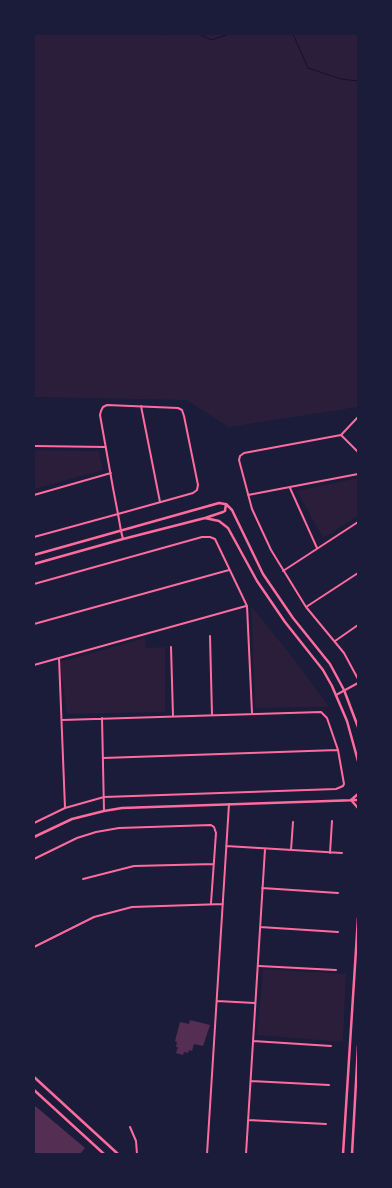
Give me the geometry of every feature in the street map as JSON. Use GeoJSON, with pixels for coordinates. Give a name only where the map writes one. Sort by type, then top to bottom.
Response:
{"type":"FeatureCollection","features":[{"type":"Feature","properties":{"kind":"street"},"geometry":{"type":"LineString","coordinates":[[34,537],[118,514],[193,493],[197,490],[198,485],[193,456],[182,410],[178,408],[103,406],[100,415],[111,473],[118,514],[121,531],[123,539]]}},
{"type":"Feature","properties":{"kind":"street"},"geometry":{"type":"LineString","coordinates":[[141,406],[160,502]]}},
{"type":"Feature","properties":{"kind":"street"},"geometry":{"type":"LineString","coordinates":[[336,694],[358,681],[335,641],[306,607],[271,550],[252,510],[239,460],[240,456],[244,453],[341,435],[358,417]]}},
{"type":"Feature","properties":{"kind":"street"},"geometry":{"type":"LineString","coordinates":[[341,435],[358,452]]}},
{"type":"Feature","properties":{"kind":"street"},"geometry":{"type":"LineString","coordinates":[[34,446],[106,447]]}},
{"type":"Feature","properties":{"kind":"street"},"geometry":{"type":"LineString","coordinates":[[34,495],[111,473]]}},
{"type":"Feature","properties":{"kind":"street"},"geometry":{"type":"LineString","coordinates":[[248,495],[358,474]]}},
{"type":"Feature","properties":{"kind":"street"},"geometry":{"type":"LineString","coordinates":[[290,488],[317,549]]}},
{"type":"Feature","properties":{"kind":"street"},"geometry":{"type":"LineString","coordinates":[[34,555],[219,503],[226,504],[232,510],[263,574],[293,618],[330,664],[344,690],[358,727]]}},
{"type":"Feature","properties":{"kind":"street"},"geometry":{"type":"LineString","coordinates":[[34,564],[206,518],[225,511],[226,504]]}},
{"type":"Feature","properties":{"kind":"street"},"geometry":{"type":"LineString","coordinates":[[206,518],[219,521],[228,528],[257,582],[285,622],[323,670],[336,694],[347,721],[358,761]]}},
{"type":"Feature","properties":{"kind":"street"},"geometry":{"type":"LineString","coordinates":[[283,571],[358,522]]}},
{"type":"Feature","properties":{"kind":"street"},"geometry":{"type":"LineString","coordinates":[[34,584],[210,537],[215,539],[247,606],[252,714]]}},
{"type":"Feature","properties":{"kind":"street"},"geometry":{"type":"LineString","coordinates":[[34,624],[229,570]]}},
{"type":"Feature","properties":{"kind":"street"},"geometry":{"type":"LineString","coordinates":[[306,607],[358,573]]}},
{"type":"Feature","properties":{"kind":"street"},"geometry":{"type":"LineString","coordinates":[[34,665],[247,606]]}},
{"type":"Feature","properties":{"kind":"street"},"geometry":{"type":"LineString","coordinates":[[335,641],[358,625]]}},
{"type":"Feature","properties":{"kind":"street"},"geometry":{"type":"LineString","coordinates":[[210,636],[212,715]]}},
{"type":"Feature","properties":{"kind":"street"},"geometry":{"type":"LineString","coordinates":[[172,647],[173,716]]}},
{"type":"Feature","properties":{"kind":"street"},"geometry":{"type":"LineString","coordinates":[[59,658],[65,808]]}},
{"type":"Feature","properties":{"kind":"street"},"geometry":{"type":"LineString","coordinates":[[34,823],[65,808],[104,797],[336,789],[343,786],[344,781],[338,750],[324,713],[62,720]]}},
{"type":"Feature","properties":{"kind":"street"},"geometry":{"type":"LineString","coordinates":[[102,718],[104,811]]}},
{"type":"Feature","properties":{"kind":"street"},"geometry":{"type":"LineString","coordinates":[[103,758],[338,750]]}},
{"type":"Feature","properties":{"kind":"street"},"geometry":{"type":"LineString","coordinates":[[351,800],[358,794]]}},
{"type":"Feature","properties":{"kind":"street"},"geometry":{"type":"LineString","coordinates":[[351,800],[358,808]]}},
{"type":"Feature","properties":{"kind":"street"},"geometry":{"type":"LineString","coordinates":[[34,837],[72,819],[104,811],[132,808],[358,800]]}},
{"type":"Feature","properties":{"kind":"street"},"geometry":{"type":"LineString","coordinates":[[207,1154],[228,804]]}},
{"type":"Feature","properties":{"kind":"street"},"geometry":{"type":"LineString","coordinates":[[330,853],[332,821]]}},
{"type":"Feature","properties":{"kind":"street"},"geometry":{"type":"LineString","coordinates":[[291,850],[292,822]]}},
{"type":"Feature","properties":{"kind":"street"},"geometry":{"type":"LineString","coordinates":[[34,859],[77,838],[96,832],[119,828],[208,824],[216,829],[211,903]]}},
{"type":"Feature","properties":{"kind":"street"},"geometry":{"type":"LineString","coordinates":[[226,846],[342,853]]}},
{"type":"Feature","properties":{"kind":"street"},"geometry":{"type":"LineString","coordinates":[[246,1154],[265,849]]}},
{"type":"Feature","properties":{"kind":"street"},"geometry":{"type":"LineString","coordinates":[[83,878],[134,866],[214,864]]}},
{"type":"Feature","properties":{"kind":"street"},"geometry":{"type":"LineString","coordinates":[[262,888],[338,893]]}},
{"type":"Feature","properties":{"kind":"street"},"geometry":{"type":"LineString","coordinates":[[34,947],[94,917],[113,911],[146,905],[222,904]]}},
{"type":"Feature","properties":{"kind":"street"},"geometry":{"type":"LineString","coordinates":[[343,1154],[357,960],[358,918]]}},
{"type":"Feature","properties":{"kind":"street"},"geometry":{"type":"LineString","coordinates":[[260,927],[338,932]]}},
{"type":"Feature","properties":{"kind":"street"},"geometry":{"type":"LineString","coordinates":[[258,966],[336,970]]}},
{"type":"Feature","properties":{"kind":"street"},"geometry":{"type":"LineString","coordinates":[[217,1001],[256,1003]]}},
{"type":"Feature","properties":{"kind":"street"},"geometry":{"type":"LineString","coordinates":[[253,1041],[331,1046]]}},
{"type":"Feature","properties":{"kind":"street"},"geometry":{"type":"LineString","coordinates":[[352,1154],[358,1046]]}},
{"type":"Feature","properties":{"kind":"street"},"geometry":{"type":"LineString","coordinates":[[34,1077],[118,1154]]}},
{"type":"Feature","properties":{"kind":"street"},"geometry":{"type":"LineString","coordinates":[[251,1081],[329,1086]]}},
{"type":"Feature","properties":{"kind":"street"},"geometry":{"type":"LineString","coordinates":[[34,1090],[104,1154]]}},
{"type":"Feature","properties":{"kind":"street"},"geometry":{"type":"LineString","coordinates":[[248,1120],[326,1124]]}},
{"type":"Feature","properties":{"kind":"street"},"geometry":{"type":"LineString","coordinates":[[130,1127],[136,1141],[137,1154]]}},
{"type":"Feature","properties":{"kind":"shaded area"},"geometry":{"type":"Polygon","coordinates":[[[34,34],[358,34],[358,407],[229,427],[186,400],[34,397],[34,34]]]}},
{"type":"Feature","properties":{"kind":"shaded area"},"geometry":{"type":"Polygon","coordinates":[[[34,450],[99,451],[103,470],[34,489],[34,450]]]}},
{"type":"Feature","properties":{"kind":"shaded area"},"geometry":{"type":"Polygon","coordinates":[[[358,478],[358,516],[323,538],[297,491],[358,478]]]}},
{"type":"Feature","properties":{"kind":"shaded area"},"geometry":{"type":"Polygon","coordinates":[[[251,606],[297,663],[329,707],[258,708],[255,706],[251,606]]]}},
{"type":"Feature","properties":{"kind":"shaded area"},"geometry":{"type":"Polygon","coordinates":[[[145,638],[146,648],[165,647],[165,712],[67,714],[60,662],[145,638]]]}},
{"type":"Feature","properties":{"kind":"shaded area"},"geometry":{"type":"Polygon","coordinates":[[[263,969],[346,974],[343,1042],[257,1035],[263,969]]]}},
{"type":"Feature","properties":{"kind":"building"},"geometry":{"type":"Polygon","coordinates":[[[190,1020],[210,1025],[203,1046],[194,1044],[192,1051],[189,1050],[188,1053],[184,1052],[183,1055],[176,1053],[178,1047],[176,1047],[177,1042],[175,1041],[180,1022],[189,1024],[190,1020]]]}},
{"type":"Feature","properties":{"kind":"building"},"geometry":{"type":"Polygon","coordinates":[[[34,1105],[85,1148],[80,1154],[34,1154],[34,1105]]]}},
{"type":"Feature","properties":{"kind":"waterway"},"geometry":{"type":"LineString","coordinates":[[163,34],[170,34]]}},
{"type":"Feature","properties":{"kind":"waterway"},"geometry":{"type":"LineString","coordinates":[[199,34],[211,40],[229,34]]}},
{"type":"Feature","properties":{"kind":"waterway"},"geometry":{"type":"LineString","coordinates":[[293,34],[308,68],[341,79],[358,81]]}}]}
